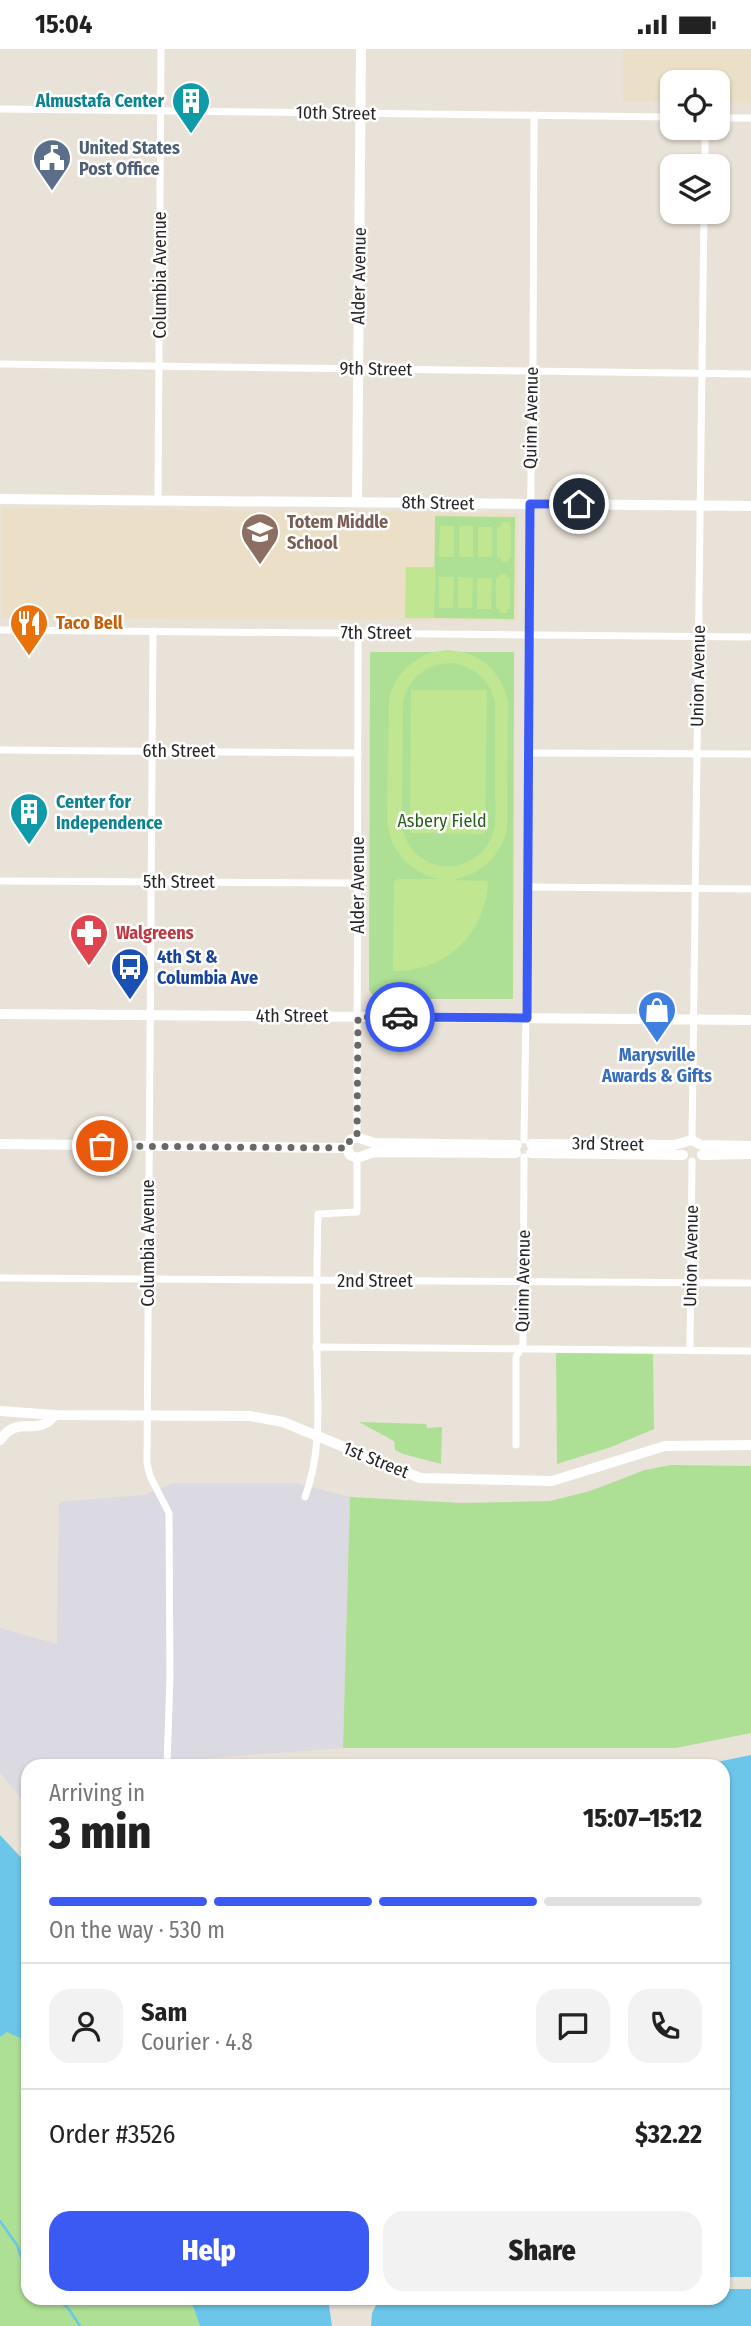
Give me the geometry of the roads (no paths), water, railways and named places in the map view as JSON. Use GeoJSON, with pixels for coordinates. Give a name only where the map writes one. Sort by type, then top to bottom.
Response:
{"type":"FeatureCollection","features":[{"type":"Feature","properties":{"kind":"street","name":"Columbia Avenue"},"geometry":{"type":"LineString","coordinates":[[158,500],[161,49]]}},
{"type":"Feature","properties":{"kind":"street","name":"Alder Avenue"},"geometry":{"type":"LineString","coordinates":[[357,502],[361,49]]}},
{"type":"Feature","properties":{"kind":"street","name":"10th Street"},"geometry":{"type":"LineString","coordinates":[[0,110],[660,117]]}},
{"type":"Feature","properties":{"kind":"street","name":"Quinn Avenue"},"geometry":{"type":"LineString","coordinates":[[516,1445],[516,1357],[523,1344],[534,115]]}},
{"type":"Feature","properties":{"kind":"street"},"geometry":{"type":"LineString","coordinates":[[730,118],[751,118]]}},
{"type":"Feature","properties":{"kind":"street","name":"Union Avenue"},"geometry":{"type":"LineString","coordinates":[[690,1350],[704,224]]}},
{"type":"Feature","properties":{"kind":"street","name":"9th Street"},"geometry":{"type":"LineString","coordinates":[[0,364],[751,374]]}},
{"type":"Feature","properties":{"kind":"street","name":"8th Street"},"geometry":{"type":"LineString","coordinates":[[0,499],[751,506]]}},
{"type":"Feature","properties":{"kind":"street","name":"7th Street"},"geometry":{"type":"LineString","coordinates":[[0,629],[751,637]]}},
{"type":"Feature","properties":{"kind":"street","name":"Columbia Avenue"},"geometry":{"type":"LineString","coordinates":[[153,631],[147,1463],[150,1476],[169,1513],[167,1759]]}},
{"type":"Feature","properties":{"kind":"street","name":"Alder Avenue"},"geometry":{"type":"LineString","coordinates":[[358,633],[358,1017],[361,1139]]}},
{"type":"Feature","properties":{"kind":"street","name":"6th Street"},"geometry":{"type":"LineString","coordinates":[[0,750],[358,753]]}},
{"type":"Feature","properties":{"kind":"street"},"geometry":{"type":"LineString","coordinates":[[528,753],[751,754]]}},
{"type":"Feature","properties":{"kind":"street","name":"5th Street"},"geometry":{"type":"LineString","coordinates":[[0,881],[358,883]]}},
{"type":"Feature","properties":{"kind":"street"},"geometry":{"type":"LineString","coordinates":[[528,887],[751,888]]}},
{"type":"Feature","properties":{"kind":"street","name":"4th Street"},"geometry":{"type":"LineString","coordinates":[[0,1014],[751,1020]]}},
{"type":"Feature","properties":{"kind":"street"},"geometry":{"type":"LineString","coordinates":[[305,1497],[319,1437],[316,1347],[317,1214],[357,1212],[361,1156],[368,1148],[361,1139],[350,1140],[347,1148],[350,1155],[361,1156]]}},
{"type":"Feature","properties":{"kind":"street","name":"3rd Street"},"geometry":{"type":"LineString","coordinates":[[361,1139],[374,1143],[524,1149]]}},
{"type":"Feature","properties":{"kind":"street"},"geometry":{"type":"LineString","coordinates":[[0,1144],[347,1148]]}},
{"type":"Feature","properties":{"kind":"street","name":"3rd Street"},"geometry":{"type":"LineString","coordinates":[[692,1150],[751,1146]]}},
{"type":"Feature","properties":{"kind":"street","name":"3rd Street"},"geometry":{"type":"LineString","coordinates":[[361,1156],[398,1152],[524,1149],[692,1150],[751,1154]]}},
{"type":"Feature","properties":{"kind":"street","name":"2nd Street"},"geometry":{"type":"LineString","coordinates":[[0,1277],[751,1283]]}},
{"type":"Feature","properties":{"kind":"street"},"geometry":{"type":"LineString","coordinates":[[316,1347],[751,1350]]}},
{"type":"Feature","properties":{"kind":"street","name":"1st Street"},"geometry":{"type":"LineString","coordinates":[[0,1411],[55,1415],[250,1416],[283,1422],[420,1478],[552,1481],[665,1446],[751,1445]]}},
{"type":"Feature","properties":{"kind":"street"},"geometry":{"type":"LineString","coordinates":[[0,1440],[12,1428],[45,1424],[55,1415]]}},
{"type":"Feature","properties":{"kind":"water"},"geometry":{"type":"Polygon","coordinates":[[[751,1755],[751,2277],[730,2277],[730,1759],[751,1755]]]}},
{"type":"Feature","properties":{"kind":"water"},"geometry":{"type":"Polygon","coordinates":[[[0,1835],[21,1858],[21,2039],[7,2032],[0,2037],[0,1835]]]}},
{"type":"Feature","properties":{"kind":"water"},"geometry":{"type":"Polygon","coordinates":[[[730,2289],[751,2289],[751,2326],[371,2326],[372,2313],[376,2305],[730,2305],[730,2289]]]}},
{"type":"Feature","properties":{"kind":"water"},"geometry":{"type":"Polygon","coordinates":[[[192,2305],[329,2305],[332,2326],[200,2326],[192,2305]]]}},
{"type":"Feature","properties":{"kind":"waterway"},"geometry":{"type":"LineString","coordinates":[[0,2221],[17,2245],[21,2256]]}},
{"type":"Feature","properties":{"kind":"waterway"},"geometry":{"type":"LineString","coordinates":[[64,2305],[80,2326]]}},
{"type":"Feature","properties":{"kind":"place","name":"Almustafa Center"},"geometry":{"type":"Point","coordinates":[191,135]}},
{"type":"Feature","properties":{"kind":"place","name":"United States Post Office"},"geometry":{"type":"Point","coordinates":[52,192]}},
{"type":"Feature","properties":{"kind":"place","name":"Totem Middle School"},"geometry":{"type":"Point","coordinates":[260,566]}},
{"type":"Feature","properties":{"kind":"place","name":"Taco Bell"},"geometry":{"type":"Point","coordinates":[29,657]}},
{"type":"Feature","properties":{"kind":"place","name":"Center for Independence"},"geometry":{"type":"Point","coordinates":[29,846]}},
{"type":"Feature","properties":{"kind":"place","name":"Walgreens"},"geometry":{"type":"Point","coordinates":[89,967]}},
{"type":"Feature","properties":{"kind":"place","name":"4th St & Columbia Ave"},"geometry":{"type":"Point","coordinates":[130,1001]}},
{"type":"Feature","properties":{"kind":"place","name":"Marysville Awards & Gifts"},"geometry":{"type":"Point","coordinates":[657,1044]}},
{"type":"Feature","properties":{"kind":"park label","name":"Asbery Field"},"geometry":{"type":"Point","coordinates":[442,821]}}]}
